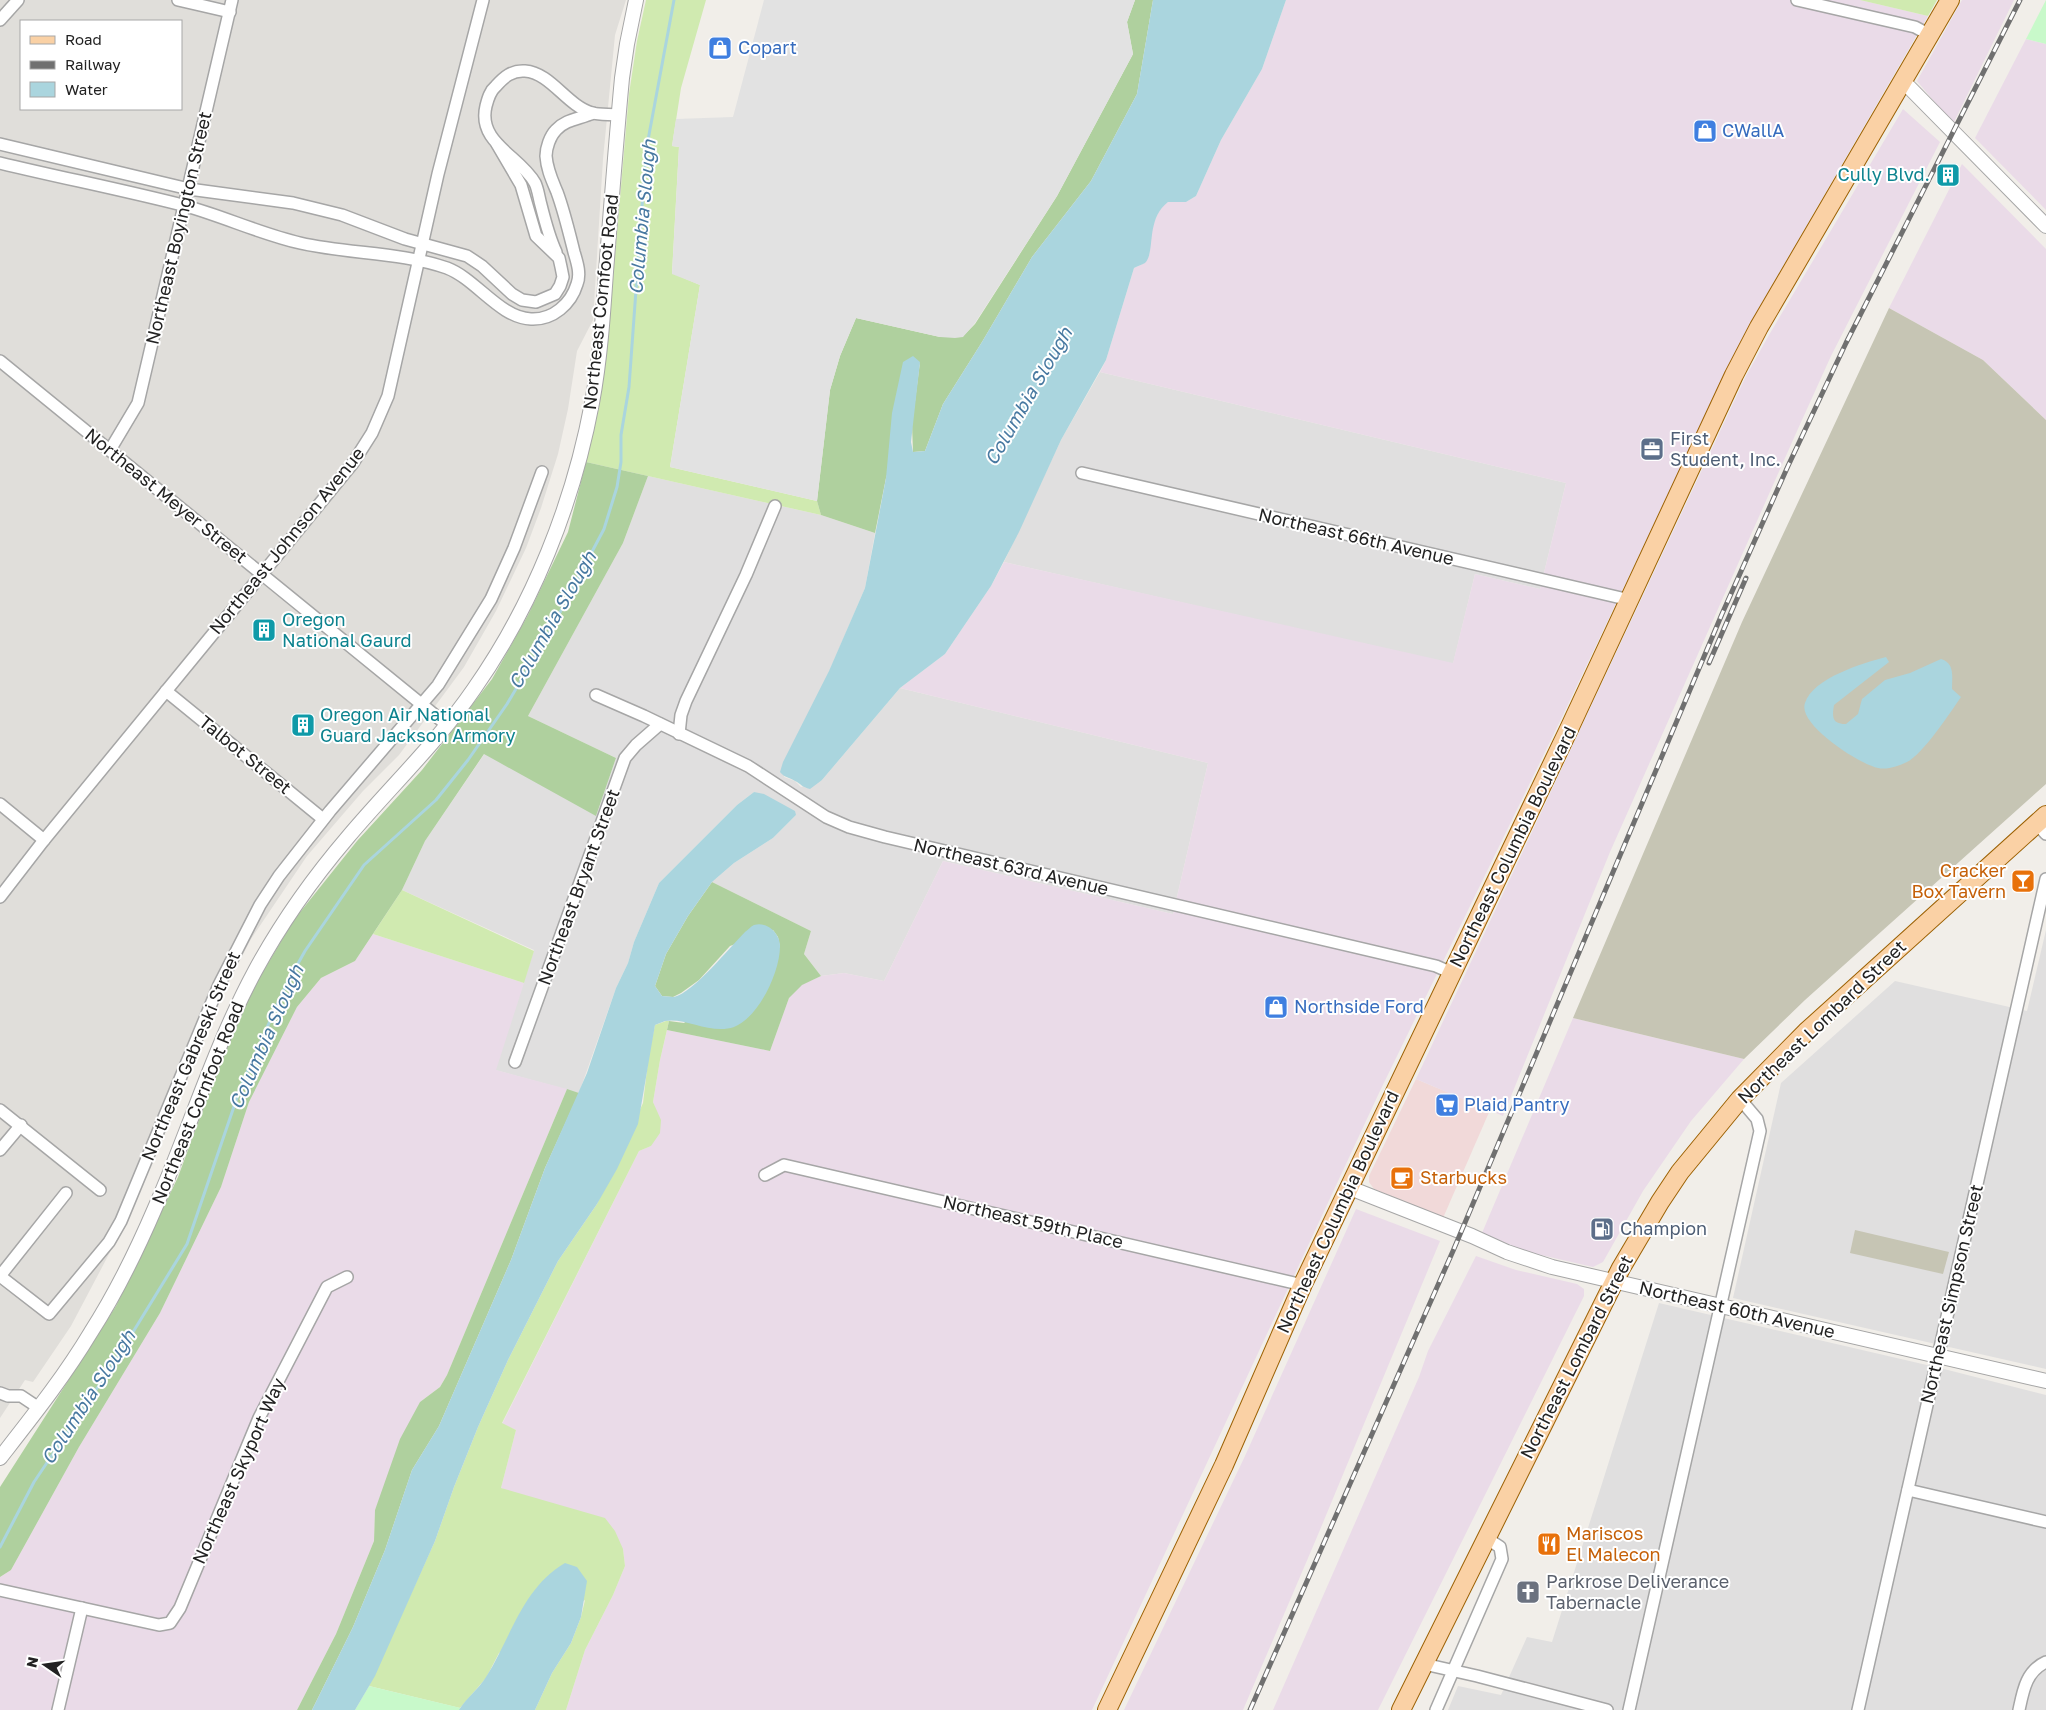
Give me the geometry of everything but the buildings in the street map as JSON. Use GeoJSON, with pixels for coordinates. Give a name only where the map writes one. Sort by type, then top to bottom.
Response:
{"type":"FeatureCollection","features":[{"type":"Feature","properties":{"kind":"main road","name":"Northeast Columbia Boulevard"},"geometry":{"type":"LineString","coordinates":[[1107,1710],[1224,1464],[1303,1285],[1630,600],[1747,350],[1950,0]]}},
{"type":"Feature","properties":{"kind":"main road","name":"Northeast Lombard Street"},"geometry":{"type":"LineString","coordinates":[[1401,1710],[1614,1282],[1631,1249],[1670,1187],[1698,1149],[1740,1099],[1806,1032],[2043,825]]}},
{"type":"Feature","properties":{"kind":"street"},"geometry":{"type":"LineString","coordinates":[[0,20],[18,0]]}},
{"type":"Feature","properties":{"kind":"street"},"geometry":{"type":"LineString","coordinates":[[178,0],[231,6]]}},
{"type":"Feature","properties":{"kind":"street","name":"Northeast Johnson Avenue"},"geometry":{"type":"LineString","coordinates":[[0,897],[44,840],[353,463],[372,433],[388,396],[424,244],[438,174],[483,0]]}},
{"type":"Feature","properties":{"kind":"street","name":"Northeast Cornfoot Road"},"geometry":{"type":"LineString","coordinates":[[0,1458],[39,1408],[91,1333],[144,1233],[221,1039],[268,948],[302,896],[331,857],[447,725],[484,675],[520,612],[555,535],[576,471],[592,406],[599,356],[619,115],[627,44],[636,0]]}},
{"type":"Feature","properties":{"kind":"street"},"geometry":{"type":"LineString","coordinates":[[1797,0],[1915,27],[1930,35]]}},
{"type":"Feature","properties":{"kind":"street","name":"Northeast Boyington Street"},"geometry":{"type":"LineString","coordinates":[[110,450],[138,403],[190,189],[231,6]]}},
{"type":"Feature","properties":{"kind":"street"},"geometry":{"type":"LineString","coordinates":[[0,144],[190,189],[275,200],[342,216],[424,244],[467,256],[482,266],[512,294],[522,300],[536,302],[555,294],[563,276],[559,258],[550,239],[535,183],[496,144],[487,129],[484,112],[493,88],[505,76],[525,71],[538,74],[573,103],[593,113],[619,115]]}},
{"type":"Feature","properties":{"kind":"street"},"geometry":{"type":"LineString","coordinates":[[1903,81],[2046,226]]}},
{"type":"Feature","properties":{"kind":"street"},"geometry":{"type":"LineString","coordinates":[[0,163],[185,206],[267,234],[301,243],[334,250],[420,261],[448,269],[464,277],[484,294],[516,316],[530,319],[542,318],[555,314],[574,293],[579,279],[571,240],[551,179],[546,154],[548,142],[555,131],[566,122],[593,113]]}},
{"type":"Feature","properties":{"kind":"street","name":"Northeast Meyer Street"},"geometry":{"type":"LineString","coordinates":[[0,361],[447,725]]}},
{"type":"Feature","properties":{"kind":"street","name":"Northeast Gabreski Street"},"geometry":{"type":"LineString","coordinates":[[0,1276],[49,1314],[109,1242],[121,1221],[219,986],[260,905],[279,876],[324,820],[438,685],[491,599],[514,548],[542,472]]}},
{"type":"Feature","properties":{"kind":"street","name":"Northeast 66th Avenue"},"geometry":{"type":"LineString","coordinates":[[1082,473],[1630,600]]}},
{"type":"Feature","properties":{"kind":"street"},"geometry":{"type":"LineString","coordinates":[[679,734],[681,715],[686,701],[746,575],[775,506]]}},
{"type":"Feature","properties":{"kind":"street","name":"Talbot Street"},"geometry":{"type":"LineString","coordinates":[[166,691],[324,820]]}},
{"type":"Feature","properties":{"kind":"street","name":"Northeast 63rd Avenue"},"geometry":{"type":"LineString","coordinates":[[596,695],[748,766],[818,812],[849,827],[1436,966],[1452,973]]}},
{"type":"Feature","properties":{"kind":"street","name":"Northeast Bryant Street"},"geometry":{"type":"LineString","coordinates":[[515,1062],[625,758],[636,744],[660,724]]}},
{"type":"Feature","properties":{"kind":"street"},"geometry":{"type":"LineString","coordinates":[[0,804],[44,840]]}},
{"type":"Feature","properties":{"kind":"street","name":"Northeast Simpson Street"},"geometry":{"type":"LineString","coordinates":[[1858,1710],[2046,879]]}},
{"type":"Feature","properties":{"kind":"street"},"geometry":{"type":"LineString","coordinates":[[1629,1710],[1760,1131],[1757,1119],[1740,1099]]}},
{"type":"Feature","properties":{"kind":"street"},"geometry":{"type":"LineString","coordinates":[[0,1110],[100,1190]]}},
{"type":"Feature","properties":{"kind":"street"},"geometry":{"type":"LineString","coordinates":[[0,1150],[21,1125]]}},
{"type":"Feature","properties":{"kind":"street","name":"Northeast 59th Place"},"geometry":{"type":"LineString","coordinates":[[764,1175],[784,1165],[1303,1285]]}},
{"type":"Feature","properties":{"kind":"street","name":"Northeast 60th Avenue"},"geometry":{"type":"LineString","coordinates":[[1350,1188],[1521,1257],[1552,1267],[2046,1381]]}},
{"type":"Feature","properties":{"kind":"street"},"geometry":{"type":"LineString","coordinates":[[0,1276],[66,1193]]}},
{"type":"Feature","properties":{"kind":"street","name":"Northeast Skyport Way"},"geometry":{"type":"LineString","coordinates":[[82,1608],[159,1625],[170,1623],[180,1608],[259,1418],[327,1288],[347,1277]]}},
{"type":"Feature","properties":{"kind":"street"},"geometry":{"type":"LineString","coordinates":[[0,1393],[8,1396],[21,1396],[39,1408]]}},
{"type":"Feature","properties":{"kind":"street"},"geometry":{"type":"LineString","coordinates":[[1908,1490],[2046,1522]]}},
{"type":"Feature","properties":{"kind":"street"},"geometry":{"type":"LineString","coordinates":[[1436,1710],[1502,1559],[1500,1547],[1486,1538]]}},
{"type":"Feature","properties":{"kind":"street"},"geometry":{"type":"LineString","coordinates":[[0,1590],[82,1608],[58,1710]]}},
{"type":"Feature","properties":{"kind":"street"},"geometry":{"type":"LineString","coordinates":[[2019,1710],[2024,1686],[2030,1674],[2046,1662]]}},
{"type":"Feature","properties":{"kind":"street"},"geometry":{"type":"LineString","coordinates":[[1424,1664],[1607,1710]]}},
{"type":"Feature","properties":{"kind":"shaded area"},"geometry":{"type":"Polygon","coordinates":[[[0,0],[626,0],[615,35],[603,159],[593,320],[577,351],[568,409],[558,454],[526,548],[496,611],[464,667],[399,755],[363,791],[307,856],[251,939],[217,1004],[128,1218],[71,1326],[33,1382],[25,1380],[0,1418],[0,0]]]}},
{"type":"Feature","properties":{"kind":"shaded area"},"geometry":{"type":"Polygon","coordinates":[[[764,0],[1135,0],[1127,22],[1133,54],[1057,196],[975,323],[963,337],[940,337],[856,318],[840,356],[830,390],[817,501],[670,467],[700,285],[672,274],[679,147],[672,146],[676,119],[733,117],[764,0]]]}},
{"type":"Feature","properties":{"kind":"shaded area"},"geometry":{"type":"Polygon","coordinates":[[[1286,0],[1860,0],[1928,16],[1754,316],[1737,349],[1562,717],[1379,1093],[1092,1710],[566,1710],[585,1650],[613,1595],[625,1566],[623,1549],[501,1488],[516,1430],[502,1424],[639,1151],[651,1146],[656,1110],[653,1102],[667,1030],[770,1051],[789,998],[801,985],[821,976],[844,973],[884,981],[943,861],[1173,914],[1208,763],[900,688],[945,654],[991,586],[1004,562],[1453,663],[1475,574],[1540,589],[1566,483],[1100,372],[1106,360],[1134,268],[1144,263],[1149,256],[1151,229],[1161,207],[1168,202],[1186,202],[1196,196],[1221,140],[1262,69],[1286,0]]]}},
{"type":"Feature","properties":{"kind":"shaded area"},"geometry":{"type":"Polygon","coordinates":[[[1962,0],[2014,0],[1953,124],[1917,81],[1962,0]]]}},
{"type":"Feature","properties":{"kind":"shaded area"},"geometry":{"type":"Polygon","coordinates":[[[2026,39],[2046,44],[2046,210],[1975,138],[2026,39]]]}},
{"type":"Feature","properties":{"kind":"shaded area"},"geometry":{"type":"Polygon","coordinates":[[[1903,109],[1940,142],[1831,356],[1797,431],[1610,852],[1503,1116],[1416,1079],[1746,376],[1903,109]]]}},
{"type":"Feature","properties":{"kind":"shaded area"},"geometry":{"type":"Polygon","coordinates":[[[1962,164],[2046,249],[2046,420],[1983,360],[1889,308],[1962,164]]]}},
{"type":"Feature","properties":{"kind":"shaded area"},"geometry":{"type":"Polygon","coordinates":[[[1889,308],[1983,360],[2046,420],[2046,784],[1805,1000],[1744,1059],[1573,1018],[1742,622],[1889,308]]]}},
{"type":"Feature","properties":{"kind":"shaded area"},"geometry":{"type":"Polygon","coordinates":[[[1100,372],[1566,483],[1540,589],[1475,574],[1453,664],[1004,562],[1061,440],[1100,372]]]}},
{"type":"Feature","properties":{"kind":"shaded area"},"geometry":{"type":"Polygon","coordinates":[[[648,476],[821,515],[875,533],[865,588],[784,777],[795,781],[801,787],[822,780],[900,688],[1208,763],[1173,914],[943,861],[884,981],[844,973],[821,976],[804,954],[811,931],[712,882],[734,863],[773,838],[796,815],[754,792],[737,805],[659,883],[634,942],[628,963],[616,988],[579,1093],[495,1070],[534,950],[402,890],[425,841],[485,753],[596,815],[616,758],[528,716],[623,543],[648,476]]]}},
{"type":"Feature","properties":{"kind":"shaded area"},"geometry":{"type":"Polygon","coordinates":[[[2046,930],[2046,1369],[1733,1298],[1781,1083],[1895,981],[2027,1011],[2046,930]]]}},
{"type":"Feature","properties":{"kind":"shaded area"},"geometry":{"type":"Polygon","coordinates":[[[373,934],[524,983],[496,1070],[567,1089],[447,1375],[440,1387],[420,1402],[375,1510],[374,1541],[336,1634],[297,1710],[0,1710],[0,1577],[11,1570],[79,1447],[160,1313],[221,1187],[249,1102],[297,1007],[321,978],[355,961],[373,934]]]}},
{"type":"Feature","properties":{"kind":"shaded area"},"geometry":{"type":"Polygon","coordinates":[[[1573,1018],[1744,1059],[1691,1121],[1643,1191],[1603,1262],[1593,1267],[1528,1252],[1482,1233],[1573,1018]]]}},
{"type":"Feature","properties":{"kind":"shaded area"},"geometry":{"type":"Polygon","coordinates":[[[1416,1079],[1490,1110],[1443,1218],[1374,1189],[1369,1182],[1369,1176],[1416,1079]]]}},
{"type":"Feature","properties":{"kind":"shaded area"},"geometry":{"type":"Polygon","coordinates":[[[1356,1209],[1440,1241],[1243,1710],[1124,1710],[1245,1456],[1356,1209]]]}},
{"type":"Feature","properties":{"kind":"shaded area"},"geometry":{"type":"Polygon","coordinates":[[[1855,1230],[1949,1252],[1943,1274],[1850,1253],[1855,1230]]]}},
{"type":"Feature","properties":{"kind":"shaded area"},"geometry":{"type":"Polygon","coordinates":[[[1476,1256],[1516,1270],[1577,1284],[1584,1289],[1584,1296],[1378,1710],[1273,1710],[1419,1377],[1428,1351],[1476,1256]]]}},
{"type":"Feature","properties":{"kind":"shaded area"},"geometry":{"type":"Polygon","coordinates":[[[1659,1303],[1944,1369],[2046,1395],[2046,1710],[1448,1710],[1458,1686],[1501,1695],[1527,1637],[1552,1642],[1659,1303]]]}},
{"type":"Feature","properties":{"kind":"green space"},"geometry":{"type":"Polygon","coordinates":[[[646,0],[706,0],[681,88],[672,146],[679,147],[672,273],[700,285],[670,467],[817,501],[821,515],[586,462],[598,412],[606,360],[629,94],[637,41],[646,0]]]}},
{"type":"Feature","properties":{"kind":"green space"},"geometry":{"type":"Polygon","coordinates":[[[1135,0],[1153,0],[1137,94],[1091,181],[1032,257],[943,404],[925,451],[913,452],[912,425],[920,362],[886,478],[875,533],[821,515],[817,501],[830,390],[840,356],[856,318],[940,337],[963,336],[975,324],[1057,196],[1133,54],[1127,22],[1135,0]]]}},
{"type":"Feature","properties":{"kind":"green space"},"geometry":{"type":"Polygon","coordinates":[[[1860,0],[1937,0],[1928,16],[1860,0]]]}},
{"type":"Feature","properties":{"kind":"green space"},"geometry":{"type":"Polygon","coordinates":[[[2046,0],[2046,44],[2026,39],[2046,0]]]}},
{"type":"Feature","properties":{"kind":"green space"},"geometry":{"type":"Polygon","coordinates":[[[586,462],[648,476],[623,543],[528,716],[616,758],[596,816],[484,754],[425,841],[402,890],[355,961],[321,978],[297,1007],[249,1102],[221,1187],[160,1313],[79,1447],[11,1570],[0,1577],[0,1487],[116,1306],[178,1177],[217,1071],[251,992],[293,921],[357,841],[422,770],[492,679],[528,615],[568,532],[586,462]]]}},
{"type":"Feature","properties":{"kind":"green space"},"geometry":{"type":"Polygon","coordinates":[[[712,882],[811,931],[804,954],[821,976],[802,985],[789,998],[770,1051],[667,1030],[669,1021],[684,1023],[780,947],[778,937],[773,930],[730,946],[699,980],[673,997],[662,996],[655,986],[666,954],[688,916],[712,882]]]}},
{"type":"Feature","properties":{"kind":"green space"},"geometry":{"type":"Polygon","coordinates":[[[402,890],[534,951],[524,983],[373,934],[402,890]]]}},
{"type":"Feature","properties":{"kind":"green space"},"geometry":{"type":"Polygon","coordinates":[[[669,1021],[653,1102],[661,1120],[660,1133],[651,1146],[639,1151],[502,1423],[516,1430],[501,1488],[605,1518],[615,1531],[623,1549],[625,1566],[613,1595],[585,1650],[566,1710],[535,1710],[552,1673],[571,1643],[585,1600],[499,1653],[486,1678],[460,1708],[369,1686],[435,1541],[478,1427],[508,1360],[558,1261],[597,1204],[643,1103],[649,1053],[655,1025],[669,1021]]]}},
{"type":"Feature","properties":{"kind":"green space"},"geometry":{"type":"Polygon","coordinates":[[[567,1089],[579,1093],[545,1168],[511,1260],[439,1426],[412,1470],[385,1550],[353,1627],[312,1710],[297,1710],[336,1634],[374,1541],[375,1510],[400,1439],[420,1402],[440,1387],[447,1375],[567,1089]]]}},
{"type":"Feature","properties":{"kind":"green space"},"geometry":{"type":"Polygon","coordinates":[[[369,1686],[469,1710],[355,1710],[369,1686]]]}},
{"type":"Feature","properties":{"kind":"water"},"geometry":{"type":"Polygon","coordinates":[[[1153,0],[1286,0],[1262,69],[1221,140],[1196,196],[1186,202],[1168,202],[1156,218],[1148,258],[1145,263],[1134,268],[1106,360],[1061,440],[1019,532],[991,586],[945,654],[900,688],[822,780],[810,789],[805,787],[780,772],[783,762],[829,671],[865,588],[886,478],[892,413],[903,362],[913,356],[920,362],[911,442],[913,452],[925,451],[943,404],[1032,257],[1091,181],[1137,94],[1153,0]]]}},
{"type":"Feature","properties":{"kind":"water"},"geometry":{"type":"Polygon","coordinates":[[[1886,657],[1889,662],[1834,705],[1833,716],[1838,723],[1846,724],[1858,714],[1862,699],[1885,680],[1910,673],[1941,659],[1951,667],[1952,689],[1961,697],[1936,732],[1913,758],[1897,766],[1878,768],[1857,759],[1831,742],[1810,721],[1805,712],[1805,703],[1810,694],[1828,679],[1865,663],[1886,657]]]}},
{"type":"Feature","properties":{"kind":"water"},"geometry":{"type":"Polygon","coordinates":[[[754,792],[764,794],[795,811],[796,815],[773,838],[734,863],[712,882],[688,916],[666,954],[655,986],[662,996],[674,997],[682,994],[701,979],[745,932],[759,924],[768,927],[775,933],[780,946],[776,968],[766,993],[752,1014],[734,1027],[725,1029],[707,1028],[673,1020],[655,1025],[638,1124],[617,1169],[597,1204],[558,1261],[508,1360],[478,1427],[435,1541],[375,1676],[355,1710],[312,1710],[353,1627],[385,1550],[412,1470],[439,1426],[511,1260],[545,1168],[587,1073],[616,988],[628,963],[634,942],[659,883],[737,805],[754,792]]]}},
{"type":"Feature","properties":{"kind":"water"},"geometry":{"type":"Polygon","coordinates":[[[565,1563],[577,1567],[587,1581],[581,1617],[571,1643],[552,1673],[535,1710],[459,1710],[486,1677],[519,1615],[538,1586],[550,1573],[565,1563]]]}},
{"type":"Feature","properties":{"kind":"waterway","name":"Columbia Slough"},"geometry":{"type":"LineString","coordinates":[[0,1547],[34,1482],[114,1363],[187,1244],[241,1086],[286,985],[305,951],[364,865],[436,800],[468,760],[507,704],[548,635],[604,529],[617,487],[621,462],[621,435],[629,387],[646,151],[674,0]]}},
{"type":"Feature","properties":{"kind":"railway"},"geometry":{"type":"LineString","coordinates":[[1250,1710],[1453,1251],[1722,614],[1788,466],[1846,343],[2020,0]]}},
{"type":"Feature","properties":{"kind":"railway"},"geometry":{"type":"LineString","coordinates":[[1709,663],[1746,578]]}},
{"type":"Feature","properties":{"kind":"place","name":"Copart"},"geometry":{"type":"Point","coordinates":[720,48]}},
{"type":"Feature","properties":{"kind":"place","name":"CWallA"},"geometry":{"type":"Point","coordinates":[1705,131]}},
{"type":"Feature","properties":{"kind":"place","name":"Cully Blvd."},"geometry":{"type":"Point","coordinates":[1948,175]}},
{"type":"Feature","properties":{"kind":"place","name":"First Student, Inc."},"geometry":{"type":"Point","coordinates":[1652,449]}},
{"type":"Feature","properties":{"kind":"place","name":"Oregon National Gaurd"},"geometry":{"type":"Point","coordinates":[264,630]}},
{"type":"Feature","properties":{"kind":"place","name":"Oregon Air National Guard Jackson Armory"},"geometry":{"type":"Point","coordinates":[303,725]}},
{"type":"Feature","properties":{"kind":"place","name":"Cracker Box Tavern"},"geometry":{"type":"Point","coordinates":[2023,881]}},
{"type":"Feature","properties":{"kind":"place","name":"Northside Ford"},"geometry":{"type":"Point","coordinates":[1276,1007]}},
{"type":"Feature","properties":{"kind":"place","name":"Plaid Pantry"},"geometry":{"type":"Point","coordinates":[1447,1105]}},
{"type":"Feature","properties":{"kind":"place","name":"Starbucks"},"geometry":{"type":"Point","coordinates":[1402,1178]}},
{"type":"Feature","properties":{"kind":"place","name":"Champion"},"geometry":{"type":"Point","coordinates":[1602,1229]}},
{"type":"Feature","properties":{"kind":"place","name":"Mariscos El Malecon"},"geometry":{"type":"Point","coordinates":[1549,1544]}},
{"type":"Feature","properties":{"kind":"place","name":"Parkrose Deliverance Tabernacle"},"geometry":{"type":"Point","coordinates":[1528,1592]}}]}
